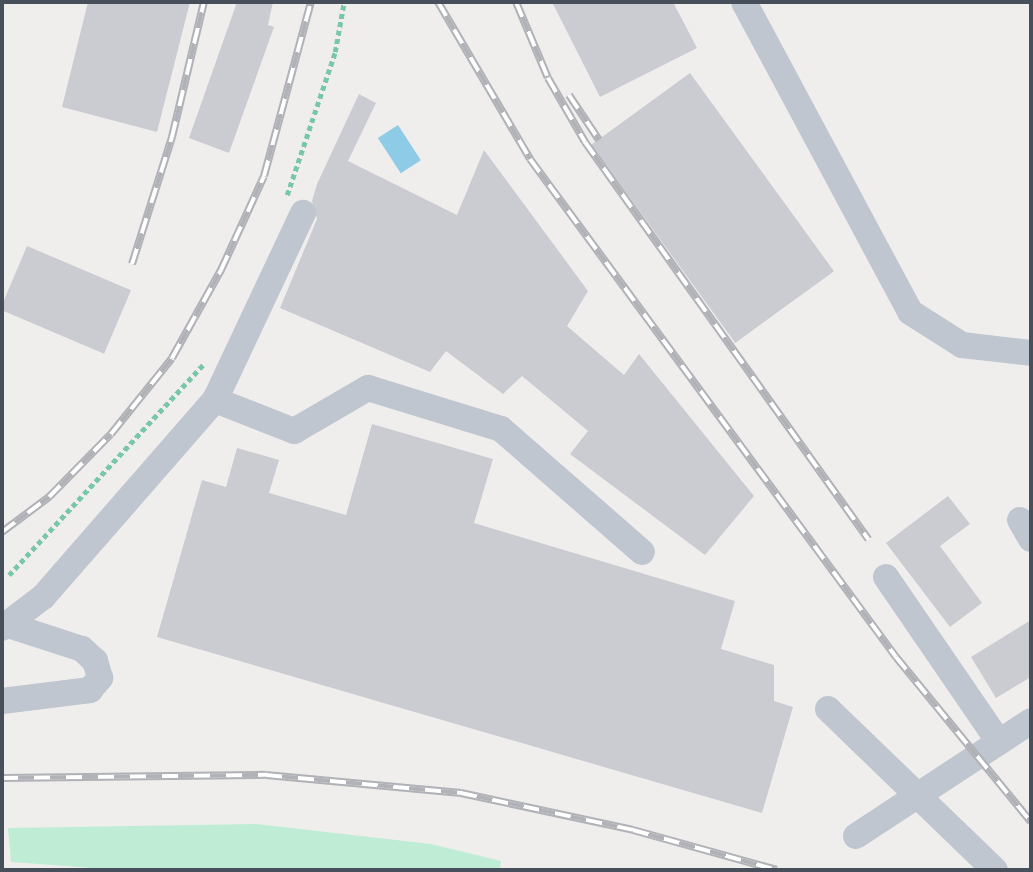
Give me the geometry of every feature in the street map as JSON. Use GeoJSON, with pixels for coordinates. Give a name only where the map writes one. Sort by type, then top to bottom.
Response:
{"type":"FeatureCollection","features":[{"type":"Feature","properties":{"kind":"lane"},"geometry":{"type":"LineString","coordinates":[[744,2],[910,312],[962,345],[1031,353]]}},
{"type":"Feature","properties":{"kind":"lane"},"geometry":{"type":"LineString","coordinates":[[5,626],[43,597],[215,400],[293,209]]}},
{"type":"Feature","properties":{"kind":"lane"},"geometry":{"type":"LineString","coordinates":[[215,400],[294,431],[368,388],[501,429],[642,552]]}},
{"type":"Feature","properties":{"kind":"lane"},"geometry":{"type":"LineString","coordinates":[[887,577],[999,742]]}},
{"type":"Feature","properties":{"kind":"lane"},"geometry":{"type":"LineString","coordinates":[[2,701],[90,690],[100,678],[95,661],[82,649],[5,626]]}},
{"type":"Feature","properties":{"kind":"lane"},"geometry":{"type":"LineString","coordinates":[[828,709],[995,870]]}},
{"type":"Feature","properties":{"kind":"lane"},"geometry":{"type":"LineString","coordinates":[[856,836],[1031,722]]}},
{"type":"Feature","properties":{"kind":"path"},"geometry":{"type":"LineString","coordinates":[[293,209],[335,52],[344,2]]}},
{"type":"Feature","properties":{"kind":"path"},"geometry":{"type":"LineString","coordinates":[[9,575],[206,361]]}},
{"type":"Feature","properties":{"kind":"green space"},"geometry":{"type":"Polygon","coordinates":[[[256,824],[431,844],[501,861],[500,870],[120,870],[11,862],[8,828],[256,824]]]}},
{"type":"Feature","properties":{"kind":"water"},"geometry":{"type":"Polygon","coordinates":[[[398,125],[421,160],[401,173],[378,138],[398,125]]]}},
{"type":"Feature","properties":{"kind":"building"},"geometry":{"type":"Polygon","coordinates":[[[88,2],[190,2],[157,132],[62,107],[88,2]]]}},
{"type":"Feature","properties":{"kind":"building"},"geometry":{"type":"Polygon","coordinates":[[[237,2],[273,2],[268,25],[274,27],[229,153],[189,138],[237,2]]]}},
{"type":"Feature","properties":{"kind":"building"},"geometry":{"type":"Polygon","coordinates":[[[552,2],[673,2],[697,48],[600,97],[552,2]]]}},
{"type":"Feature","properties":{"kind":"building"},"geometry":{"type":"Polygon","coordinates":[[[690,73],[834,271],[735,343],[591,145],[690,73]]]}},
{"type":"Feature","properties":{"kind":"building"},"geometry":{"type":"Polygon","coordinates":[[[359,94],[376,103],[348,161],[457,215],[484,150],[588,291],[567,326],[624,375],[639,354],[754,496],[705,555],[570,454],[588,431],[522,376],[503,394],[446,351],[430,372],[280,308],[317,219],[312,201],[317,184],[359,94]]]}},
{"type":"Feature","properties":{"kind":"building"},"geometry":{"type":"Polygon","coordinates":[[[27,246],[131,290],[104,354],[2,310],[27,246]]]}},
{"type":"Feature","properties":{"kind":"building"},"geometry":{"type":"Polygon","coordinates":[[[372,424],[493,459],[474,523],[735,601],[721,649],[774,665],[774,701],[793,707],[762,813],[157,637],[202,480],[226,487],[237,448],[279,460],[269,493],[346,515],[372,424]]]}},
{"type":"Feature","properties":{"kind":"building"},"geometry":{"type":"Polygon","coordinates":[[[948,496],[970,524],[940,546],[982,603],[950,627],[886,543],[948,496]]]}},
{"type":"Feature","properties":{"kind":"building"},"geometry":{"type":"Polygon","coordinates":[[[1031,620],[1031,677],[996,698],[971,657],[1031,620]]]}},
{"type":"Feature","properties":{"kind":"railway"},"geometry":{"type":"LineString","coordinates":[[132,264],[172,137],[204,2]]}},
{"type":"Feature","properties":{"kind":"railway"},"geometry":{"type":"LineString","coordinates":[[2,532],[49,497],[111,434],[172,358],[221,270],[264,176],[311,2]]}},
{"type":"Feature","properties":{"kind":"railway"},"geometry":{"type":"LineString","coordinates":[[438,2],[530,159],[896,657],[1031,822]]}},
{"type":"Feature","properties":{"kind":"railway"},"geometry":{"type":"LineString","coordinates":[[516,2],[548,78],[585,142],[868,539]]}},
{"type":"Feature","properties":{"kind":"railway"},"geometry":{"type":"LineString","coordinates":[[569,95],[599,140]]}},
{"type":"Feature","properties":{"kind":"railway"},"geometry":{"type":"LineString","coordinates":[[2,778],[266,775],[461,793],[633,830],[777,870]]}}]}
